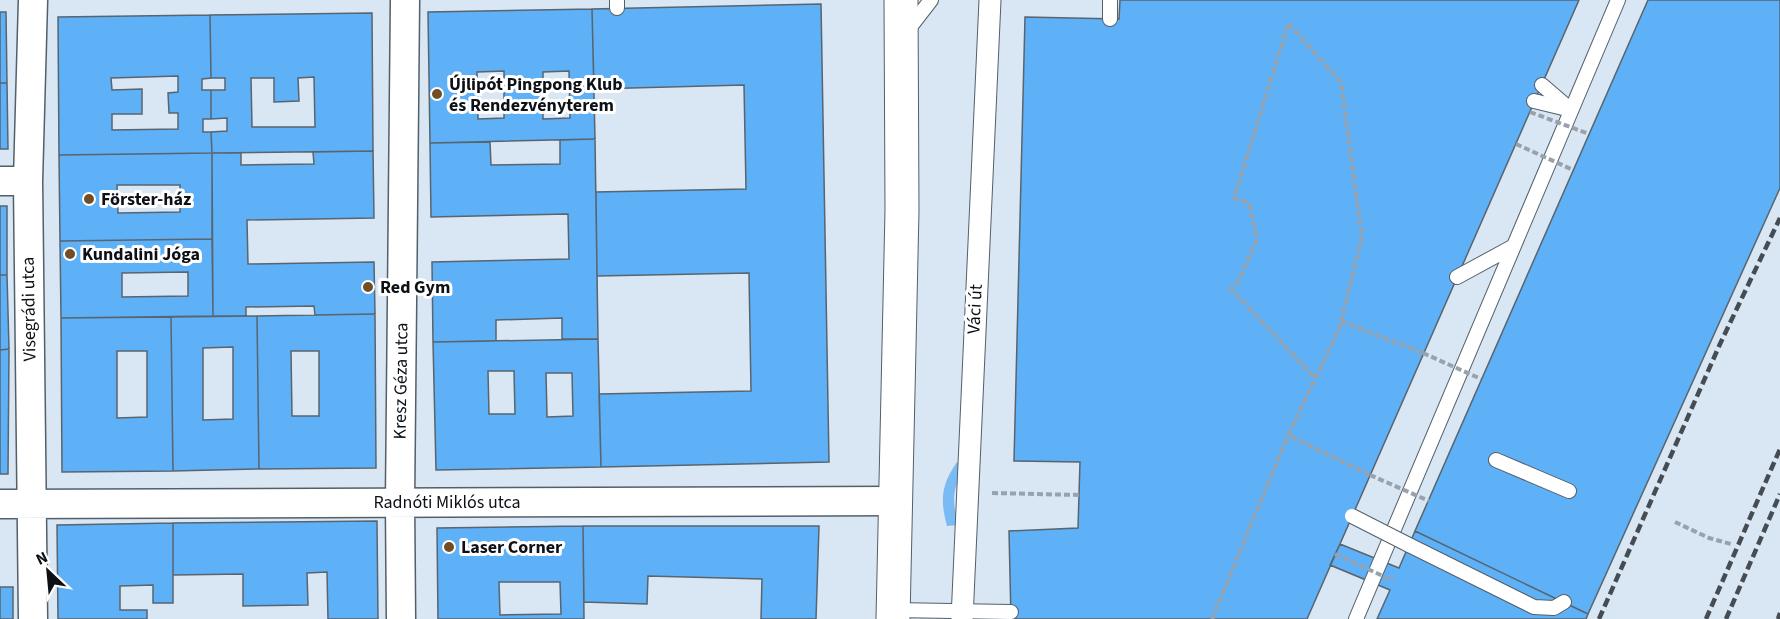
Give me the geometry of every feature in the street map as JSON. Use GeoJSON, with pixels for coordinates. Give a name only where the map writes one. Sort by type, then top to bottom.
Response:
{"type":"FeatureCollection","features":[{"type":"Feature","properties":{"kind":"main road"},"geometry":{"type":"LineString","coordinates":[[893,615],[902,222],[901,0]]}},
{"type":"Feature","properties":{"kind":"street","name":"Visegrádi utca"},"geometry":{"type":"LineString","coordinates":[[33,0],[14,181],[32,503],[33,619]]}},
{"type":"Feature","properties":{"kind":"street","name":"Kresz Géza utca"},"geometry":{"type":"LineString","coordinates":[[402,619],[400,502],[405,0]]}},
{"type":"Feature","properties":{"kind":"street","name":"Váci út"},"geometry":{"type":"LineString","coordinates":[[962,615],[990,0]]}},
{"type":"Feature","properties":{"kind":"street","name":"Radnóti Miklós utca"},"geometry":{"type":"LineString","coordinates":[[0,504],[895,501]]}},
{"type":"Feature","properties":{"kind":"lane"},"geometry":{"type":"LineString","coordinates":[[902,37],[931,0]]}},
{"type":"Feature","properties":{"kind":"lane"},"geometry":{"type":"LineString","coordinates":[[1110,0],[1110,19]]}},
{"type":"Feature","properties":{"kind":"lane"},"geometry":{"type":"LineString","coordinates":[[1356,619],[1618,0]]}},
{"type":"Feature","properties":{"kind":"lane"},"geometry":{"type":"LineString","coordinates":[[1542,85],[1571,110]]}},
{"type":"Feature","properties":{"kind":"lane"},"geometry":{"type":"LineString","coordinates":[[1532,106],[1571,110]]}},
{"type":"Feature","properties":{"kind":"lane"},"geometry":{"type":"LineString","coordinates":[[1457,277],[1514,246]]}},
{"type":"Feature","properties":{"kind":"lane"},"geometry":{"type":"LineString","coordinates":[[1496,460],[1569,491]]}},
{"type":"Feature","properties":{"kind":"lane"},"geometry":{"type":"LineString","coordinates":[[1352,516],[1534,607],[1554,608],[1564,602]]}},
{"type":"Feature","properties":{"kind":"lane"},"geometry":{"type":"LineString","coordinates":[[893,615],[1011,612]]}},
{"type":"Feature","properties":{"kind":"path"},"geometry":{"type":"LineString","coordinates":[[1212,619],[1288,435],[1316,378],[1339,328],[1362,237],[1341,82],[1289,24],[1234,198],[1249,203],[1257,239],[1238,282],[1231,289],[1316,378]]}},
{"type":"Feature","properties":{"kind":"path"},"geometry":{"type":"LineString","coordinates":[[1532,106],[1589,134]]}},
{"type":"Feature","properties":{"kind":"path"},"geometry":{"type":"LineString","coordinates":[[1516,144],[1573,170]]}},
{"type":"Feature","properties":{"kind":"path"},"geometry":{"type":"LineString","coordinates":[[1341,321],[1423,353],[1481,379]]}},
{"type":"Feature","properties":{"kind":"path"},"geometry":{"type":"LineString","coordinates":[[1288,435],[1429,501]]}},
{"type":"Feature","properties":{"kind":"path"},"geometry":{"type":"LineString","coordinates":[[967,492],[1079,495]]}},
{"type":"Feature","properties":{"kind":"path"},"geometry":{"type":"LineString","coordinates":[[1675,522],[1710,538],[1731,544]]}},
{"type":"Feature","properties":{"kind":"path"},"geometry":{"type":"LineString","coordinates":[[1335,554],[1394,580]]}},
{"type":"Feature","properties":{"kind":"water"},"geometry":{"type":"Polygon","coordinates":[[[957,462],[965,467],[954,495],[958,525],[947,526],[943,508],[943,493],[957,462]]]}},
{"type":"Feature","properties":{"kind":"building"},"geometry":{"type":"Polygon","coordinates":[[[1120,0],[1579,0],[1307,619],[1011,619],[1009,531],[1078,528],[1080,462],[1014,461],[1025,17],[1119,19],[1120,0]]]}},
{"type":"Feature","properties":{"kind":"building"},"geometry":{"type":"Polygon","coordinates":[[[1648,0],[1780,0],[1780,188],[1588,614],[1415,531],[1648,0]]]}},
{"type":"Feature","properties":{"kind":"building"},"geometry":{"type":"Polygon","coordinates":[[[821,4],[829,462],[601,467],[599,394],[751,391],[749,273],[597,276],[596,192],[746,189],[744,85],[594,89],[592,9],[821,4]]]}},
{"type":"Feature","properties":{"kind":"building"},"geometry":{"type":"Polygon","coordinates":[[[592,9],[595,139],[430,143],[428,12],[592,9]],[[504,71],[477,72],[478,119],[504,118],[504,71]],[[569,71],[543,72],[543,119],[570,118],[569,71]]]}},
{"type":"Feature","properties":{"kind":"building"},"geometry":{"type":"Polygon","coordinates":[[[0,12],[6,12],[7,83],[0,83],[0,12]]]}},
{"type":"Feature","properties":{"kind":"building"},"geometry":{"type":"Polygon","coordinates":[[[372,13],[373,151],[212,153],[211,132],[227,131],[227,118],[211,119],[211,90],[225,90],[225,78],[211,78],[210,15],[372,13]],[[314,77],[298,78],[299,101],[274,102],[274,78],[251,78],[252,127],[315,127],[314,77]]]}},
{"type":"Feature","properties":{"kind":"building"},"geometry":{"type":"Polygon","coordinates":[[[210,15],[211,78],[202,79],[202,90],[211,90],[211,119],[203,119],[203,132],[211,132],[212,153],[59,155],[58,17],[210,15]],[[178,76],[111,78],[112,90],[142,89],[142,114],[112,114],[112,130],[178,129],[178,113],[169,113],[168,93],[178,92],[178,76]]]}},
{"type":"Feature","properties":{"kind":"building"},"geometry":{"type":"Polygon","coordinates":[[[0,83],[7,83],[8,149],[0,149],[0,83]]]}},
{"type":"Feature","properties":{"kind":"building"},"geometry":{"type":"Polygon","coordinates":[[[595,139],[598,339],[562,339],[562,318],[496,320],[496,341],[433,342],[432,262],[569,259],[568,214],[431,217],[430,143],[490,142],[491,165],[560,164],[560,140],[595,139]]]}},
{"type":"Feature","properties":{"kind":"building"},"geometry":{"type":"Polygon","coordinates":[[[373,151],[374,218],[247,220],[248,264],[374,262],[375,314],[315,315],[314,306],[246,307],[246,316],[213,316],[212,153],[241,153],[241,165],[314,164],[313,152],[373,151]]]}},
{"type":"Feature","properties":{"kind":"building","name":"Förster-ház"},"geometry":{"type":"Polygon","coordinates":[[[212,153],[212,239],[60,241],[59,155],[212,153]],[[117,185],[118,213],[180,212],[180,185],[117,185]]]}},
{"type":"Feature","properties":{"kind":"building"},"geometry":{"type":"Polygon","coordinates":[[[0,206],[7,206],[7,275],[0,275],[0,206]]]}},
{"type":"Feature","properties":{"kind":"building"},"geometry":{"type":"Polygon","coordinates":[[[212,239],[213,316],[61,318],[60,241],[212,239]],[[188,272],[122,273],[122,297],[188,296],[188,272]]]}},
{"type":"Feature","properties":{"kind":"building"},"geometry":{"type":"Polygon","coordinates":[[[0,275],[7,275],[9,349],[0,350],[0,275]]]}},
{"type":"Feature","properties":{"kind":"building"},"geometry":{"type":"Polygon","coordinates":[[[375,314],[376,468],[259,469],[257,316],[375,314]],[[291,351],[292,416],[319,416],[319,351],[291,351]]]}},
{"type":"Feature","properties":{"kind":"building"},"geometry":{"type":"Polygon","coordinates":[[[257,316],[259,469],[173,471],[171,317],[257,316]],[[233,347],[203,348],[203,420],[233,419],[233,347]]]}},
{"type":"Feature","properties":{"kind":"building"},"geometry":{"type":"Polygon","coordinates":[[[171,317],[173,471],[62,472],[61,318],[171,317]],[[117,351],[117,418],[147,417],[147,351],[117,351]]]}},
{"type":"Feature","properties":{"kind":"building"},"geometry":{"type":"Polygon","coordinates":[[[598,339],[601,467],[436,470],[433,342],[598,339]],[[488,371],[489,414],[515,414],[514,371],[488,371]],[[546,373],[547,417],[573,416],[572,373],[546,373]]]}},
{"type":"Feature","properties":{"kind":"building"},"geometry":{"type":"Polygon","coordinates":[[[9,349],[8,474],[0,474],[0,350],[9,349]]]}},
{"type":"Feature","properties":{"kind":"building"},"geometry":{"type":"Polygon","coordinates":[[[377,521],[378,619],[328,619],[327,572],[307,573],[308,605],[243,606],[243,574],[173,575],[173,523],[377,521]]]}},
{"type":"Feature","properties":{"kind":"building"},"geometry":{"type":"Polygon","coordinates":[[[173,523],[173,603],[153,603],[153,585],[120,586],[120,610],[147,610],[147,619],[58,619],[57,525],[173,523]]]}},
{"type":"Feature","properties":{"kind":"building"},"geometry":{"type":"Polygon","coordinates":[[[583,526],[584,619],[438,619],[437,528],[583,526]],[[499,582],[500,615],[561,614],[560,582],[499,582]]]}},
{"type":"Feature","properties":{"kind":"building"},"geometry":{"type":"Polygon","coordinates":[[[583,526],[819,526],[816,619],[761,619],[762,579],[648,576],[647,604],[584,602],[583,526]]]}},
{"type":"Feature","properties":{"kind":"building"},"geometry":{"type":"Polygon","coordinates":[[[1415,531],[1588,614],[1586,619],[1377,619],[1390,590],[1330,565],[1340,544],[1399,568],[1415,531]]]}},
{"type":"Feature","properties":{"kind":"building"},"geometry":{"type":"Polygon","coordinates":[[[0,587],[13,587],[13,619],[0,619],[0,587]]]}},
{"type":"Feature","properties":{"kind":"railway"},"geometry":{"type":"LineString","coordinates":[[1599,619],[1720,344],[1780,218]]}},
{"type":"Feature","properties":{"kind":"railway"},"geometry":{"type":"LineString","coordinates":[[1706,619],[1780,449]]}},
{"type":"Feature","properties":{"kind":"railway"},"geometry":{"type":"LineString","coordinates":[[1726,619],[1780,494]]}},
{"type":"Feature","properties":{"kind":"railway"},"geometry":{"type":"LineString","coordinates":[[1778,619],[1780,613]]}},
{"type":"Feature","properties":{"kind":"place","name":"Újlipót Pingpong Klub és Rendezvényterem"},"geometry":{"type":"Point","coordinates":[437,94]}},
{"type":"Feature","properties":{"kind":"place","name":"Förster-ház"},"geometry":{"type":"Point","coordinates":[89,199]}},
{"type":"Feature","properties":{"kind":"place","name":"Kundalini Jóga"},"geometry":{"type":"Point","coordinates":[70,254]}},
{"type":"Feature","properties":{"kind":"place","name":"Red Gym"},"geometry":{"type":"Point","coordinates":[368,287]}},
{"type":"Feature","properties":{"kind":"place","name":"Laser Corner"},"geometry":{"type":"Point","coordinates":[449,547]}}]}
